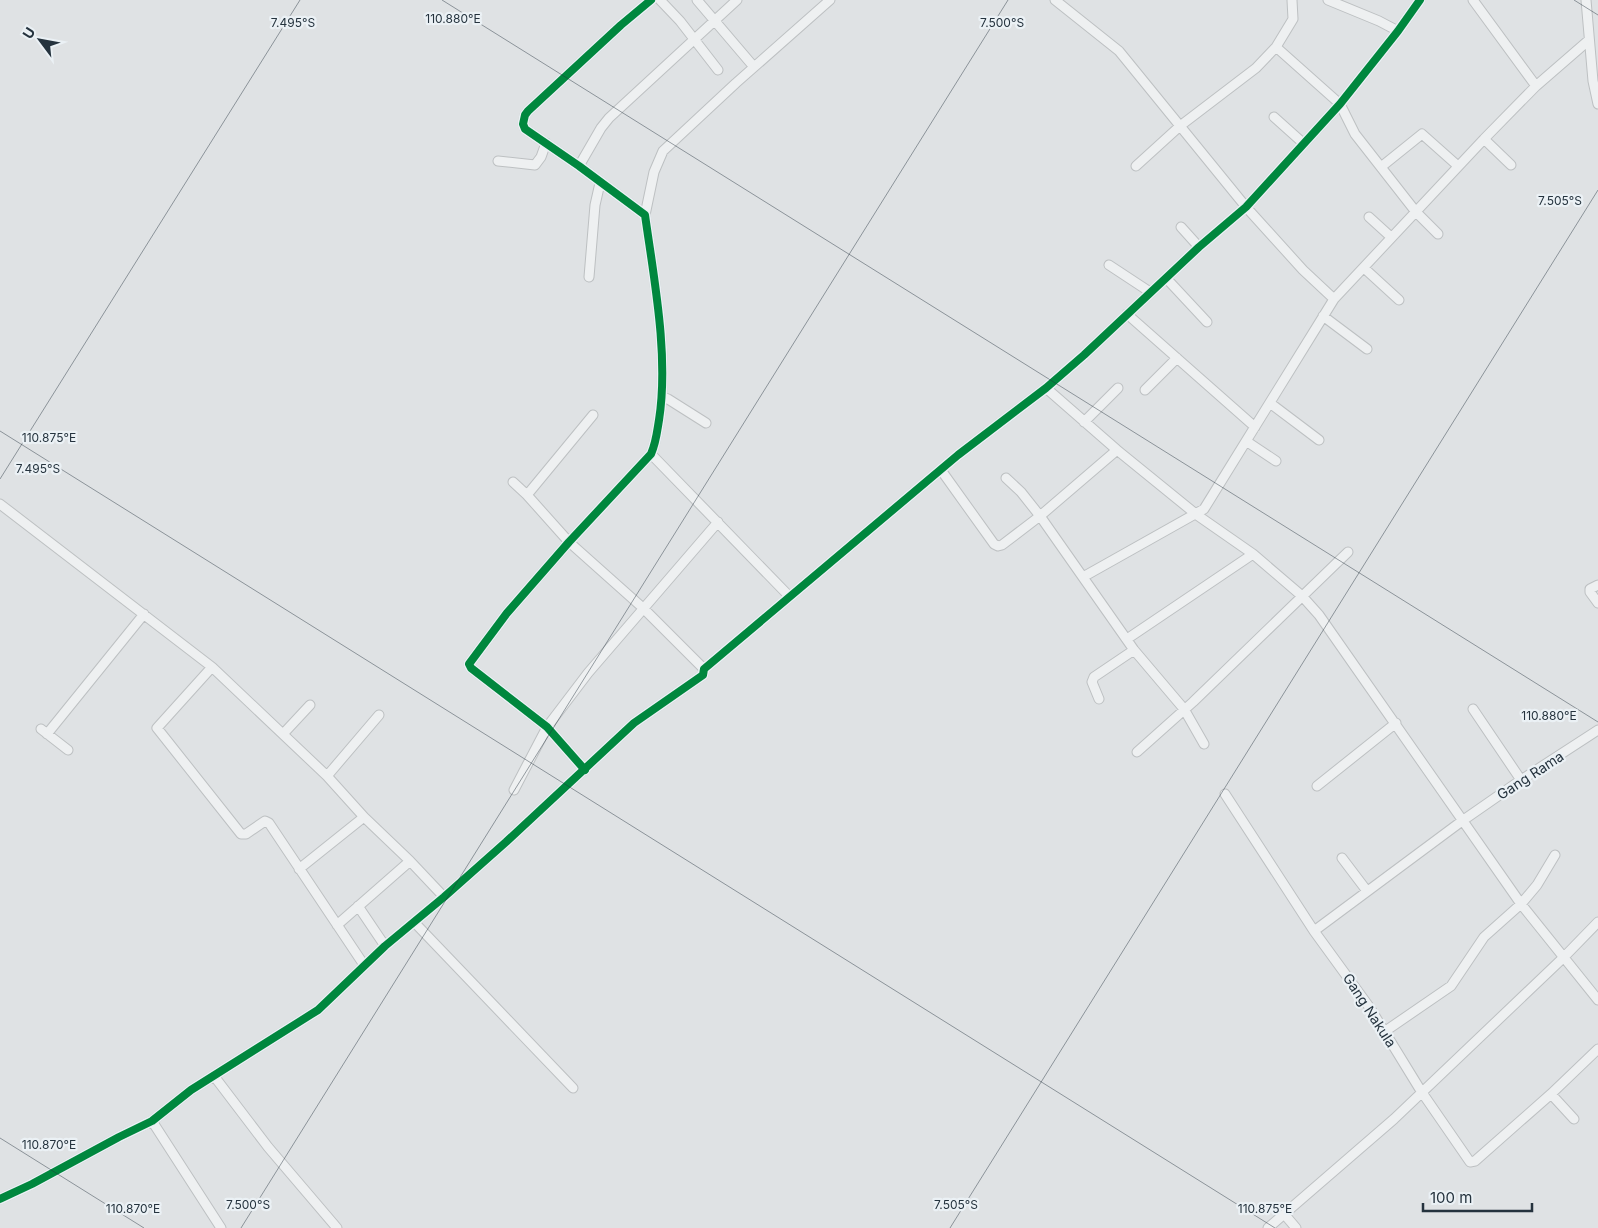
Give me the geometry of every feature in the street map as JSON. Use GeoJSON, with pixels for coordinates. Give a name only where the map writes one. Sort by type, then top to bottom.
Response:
{"type":"FeatureCollection","features":[{"type":"Feature","properties":{"kind":"street"},"geometry":{"type":"LineString","coordinates":[[645,214],[526,129],[523,124],[524,115],[621,25],[651,0]]}},
{"type":"Feature","properties":{"kind":"street"},"geometry":{"type":"LineString","coordinates":[[660,0],[695,39],[718,70]]}},
{"type":"Feature","properties":{"kind":"street"},"geometry":{"type":"LineString","coordinates":[[698,0],[754,67]]}},
{"type":"Feature","properties":{"kind":"street"},"geometry":{"type":"LineString","coordinates":[[579,166],[605,123],[737,0]]}},
{"type":"Feature","properties":{"kind":"street"},"geometry":{"type":"LineString","coordinates":[[1055,0],[1119,51],[1246,207],[1303,270],[1334,299]]}},
{"type":"Feature","properties":{"kind":"street"},"geometry":{"type":"LineString","coordinates":[[1136,166],[1180,126],[1256,68],[1276,47],[1293,18],[1292,0]]}},
{"type":"Feature","properties":{"kind":"street"},"geometry":{"type":"LineString","coordinates":[[1328,0],[1398,31]]}},
{"type":"Feature","properties":{"kind":"street"},"geometry":{"type":"LineString","coordinates":[[0,1199],[152,1121],[191,1090],[318,1010],[364,965],[444,897],[585,770],[634,723],[703,675],[704,669],[789,596],[941,470],[1046,388],[1199,247],[1246,207],[1340,104],[1420,0]]}},
{"type":"Feature","properties":{"kind":"street"},"geometry":{"type":"LineString","coordinates":[[1473,0],[1536,86]]}},
{"type":"Feature","properties":{"kind":"street"},"geometry":{"type":"LineString","coordinates":[[1586,0],[1593,81],[1598,104]]}},
{"type":"Feature","properties":{"kind":"street"},"geometry":{"type":"LineString","coordinates":[[585,770],[547,728],[471,668],[469,664],[507,613],[569,542],[651,454],[655,444],[663,397],[662,353],[645,214],[654,172],[663,152],[824,2]]}},
{"type":"Feature","properties":{"kind":"street"},"geometry":{"type":"LineString","coordinates":[[1083,577],[1197,515],[1204,509],[1334,299],[1484,138],[1536,86],[1589,40]]}},
{"type":"Feature","properties":{"kind":"street"},"geometry":{"type":"LineString","coordinates":[[1276,47],[1340,104],[1355,134],[1416,212],[1438,234]]}},
{"type":"Feature","properties":{"kind":"street"},"geometry":{"type":"LineString","coordinates":[[1274,117],[1303,143]]}},
{"type":"Feature","properties":{"kind":"street"},"geometry":{"type":"LineString","coordinates":[[1381,167],[1422,134],[1458,166]]}},
{"type":"Feature","properties":{"kind":"street"},"geometry":{"type":"LineString","coordinates":[[1484,138],[1511,165]]}},
{"type":"Feature","properties":{"kind":"street"},"geometry":{"type":"LineString","coordinates":[[498,162],[535,165],[541,157],[546,143]]}},
{"type":"Feature","properties":{"kind":"street"},"geometry":{"type":"LineString","coordinates":[[590,277],[595,205],[600,182]]}},
{"type":"Feature","properties":{"kind":"street"},"geometry":{"type":"LineString","coordinates":[[1369,216],[1390,238]]}},
{"type":"Feature","properties":{"kind":"street"},"geometry":{"type":"LineString","coordinates":[[1181,227],[1199,247]]}},
{"type":"Feature","properties":{"kind":"street"},"geometry":{"type":"LineString","coordinates":[[1109,265],[1150,292]]}},
{"type":"Feature","properties":{"kind":"street"},"geometry":{"type":"LineString","coordinates":[[1364,268],[1399,300]]}},
{"type":"Feature","properties":{"kind":"street"},"geometry":{"type":"LineString","coordinates":[[1166,278],[1207,322]]}},
{"type":"Feature","properties":{"kind":"street"},"geometry":{"type":"LineString","coordinates":[[1127,314],[1255,427]]}},
{"type":"Feature","properties":{"kind":"street"},"geometry":{"type":"LineString","coordinates":[[1323,316],[1367,349]]}},
{"type":"Feature","properties":{"kind":"street"},"geometry":{"type":"LineString","coordinates":[[1145,390],[1177,358]]}},
{"type":"Feature","properties":{"kind":"street"},"geometry":{"type":"LineString","coordinates":[[1046,388],[1116,450],[1197,515],[1253,554],[1302,596],[1334,634],[1366,684],[1396,723],[1521,904],[1598,1000]]}},
{"type":"Feature","properties":{"kind":"street"},"geometry":{"type":"LineString","coordinates":[[1084,422],[1118,388]]}},
{"type":"Feature","properties":{"kind":"street"},"geometry":{"type":"LineString","coordinates":[[663,397],[706,423]]}},
{"type":"Feature","properties":{"kind":"street"},"geometry":{"type":"LineString","coordinates":[[1270,403],[1319,440]]}},
{"type":"Feature","properties":{"kind":"street"},"geometry":{"type":"LineString","coordinates":[[528,495],[593,414]]}},
{"type":"Feature","properties":{"kind":"street"},"geometry":{"type":"LineString","coordinates":[[1246,441],[1276,461]]}},
{"type":"Feature","properties":{"kind":"street"},"geometry":{"type":"LineString","coordinates":[[941,470],[996,545],[1002,545],[1040,516],[1116,450]]}},
{"type":"Feature","properties":{"kind":"street"},"geometry":{"type":"LineString","coordinates":[[651,454],[789,596]]}},
{"type":"Feature","properties":{"kind":"street"},"geometry":{"type":"LineString","coordinates":[[1006,478],[1021,492],[1040,516],[1134,650],[1184,709],[1204,744]]}},
{"type":"Feature","properties":{"kind":"street"},"geometry":{"type":"LineString","coordinates":[[513,482],[528,495],[569,542],[643,608],[704,669]]}},
{"type":"Feature","properties":{"kind":"street"},"geometry":{"type":"LineString","coordinates":[[0,504],[212,667],[327,776],[364,817],[444,897]]}},
{"type":"Feature","properties":{"kind":"street"},"geometry":{"type":"LineString","coordinates":[[514,790],[547,728],[588,673],[718,522]]}},
{"type":"Feature","properties":{"kind":"street"},"geometry":{"type":"LineString","coordinates":[[1137,752],[1348,552]]}},
{"type":"Feature","properties":{"kind":"street"},"geometry":{"type":"LineString","coordinates":[[1127,639],[1253,554]]}},
{"type":"Feature","properties":{"kind":"street"},"geometry":{"type":"LineString","coordinates":[[1598,585],[1590,589],[1598,603]]}},
{"type":"Feature","properties":{"kind":"street"},"geometry":{"type":"LineString","coordinates":[[68,750],[44,732],[144,614]]}},
{"type":"Feature","properties":{"kind":"street"},"geometry":{"type":"LineString","coordinates":[[1099,699],[1092,682],[1094,677],[1134,650]]}},
{"type":"Feature","properties":{"kind":"street"},"geometry":{"type":"LineString","coordinates":[[212,667],[157,728],[241,834],[246,834],[267,822],[364,965]]}},
{"type":"Feature","properties":{"kind":"street"},"geometry":{"type":"LineString","coordinates":[[283,734],[310,705]]}},
{"type":"Feature","properties":{"kind":"street"},"geometry":{"type":"LineString","coordinates":[[1473,709],[1521,780]]}},
{"type":"Feature","properties":{"kind":"street"},"geometry":{"type":"LineString","coordinates":[[327,776],[379,715]]}},
{"type":"Feature","properties":{"kind":"street"},"geometry":{"type":"LineString","coordinates":[[1316,786],[1396,723]]}},
{"type":"Feature","properties":{"kind":"street","name":"Gang Rama"},"geometry":{"type":"LineString","coordinates":[[1314,931],[1462,820],[1598,730]]}},
{"type":"Feature","properties":{"kind":"street","name":"Gang Nakula"},"geometry":{"type":"LineString","coordinates":[[1225,794],[1314,931],[1359,992],[1422,1091],[1469,1160],[1472,1162],[1551,1094]]}},
{"type":"Feature","properties":{"kind":"street"},"geometry":{"type":"LineString","coordinates":[[299,869],[364,817]]}},
{"type":"Feature","properties":{"kind":"street"},"geometry":{"type":"LineString","coordinates":[[1384,1032],[1451,986],[1484,937],[1521,904],[1537,885],[1555,855]]}},
{"type":"Feature","properties":{"kind":"street"},"geometry":{"type":"LineString","coordinates":[[1342,858],[1367,891]]}},
{"type":"Feature","properties":{"kind":"street"},"geometry":{"type":"LineString","coordinates":[[337,925],[410,861]]}},
{"type":"Feature","properties":{"kind":"street"},"geometry":{"type":"LineString","coordinates":[[358,906],[385,946]]}},
{"type":"Feature","properties":{"kind":"street"},"geometry":{"type":"LineString","coordinates":[[414,922],[574,1088]]}},
{"type":"Feature","properties":{"kind":"street"},"geometry":{"type":"LineString","coordinates":[[1268,1228],[1394,1119],[1564,957],[1598,922]]}},
{"type":"Feature","properties":{"kind":"street"},"geometry":{"type":"LineString","coordinates":[[1574,1119],[1551,1094],[1598,1049]]}},
{"type":"Feature","properties":{"kind":"street"},"geometry":{"type":"LineString","coordinates":[[214,1076],[331,1226]]}},
{"type":"Feature","properties":{"kind":"street"},"geometry":{"type":"LineString","coordinates":[[152,1121],[221,1228]]}},
{"type":"Feature","properties":{"kind":"street"},"geometry":{"type":"LineString","coordinates":[[1285,1215],[1296,1228]]}},
{"type":"Feature","properties":{"kind":"cycle path"},"geometry":{"type":"LineString","coordinates":[[585,770],[547,727],[471,668],[469,664],[507,613],[569,542],[651,454],[654,446],[662,395],[661,344],[656,291],[645,215],[525,129],[523,124],[528,111],[621,25],[651,0]]}},
{"type":"Feature","properties":{"kind":"cycle path"},"geometry":{"type":"LineString","coordinates":[[0,1199],[152,1121],[191,1090],[318,1010],[385,946],[506,842],[634,723],[703,675],[704,669],[958,455],[1046,388],[1199,247],[1246,207],[1340,104],[1420,0]]}}]}
